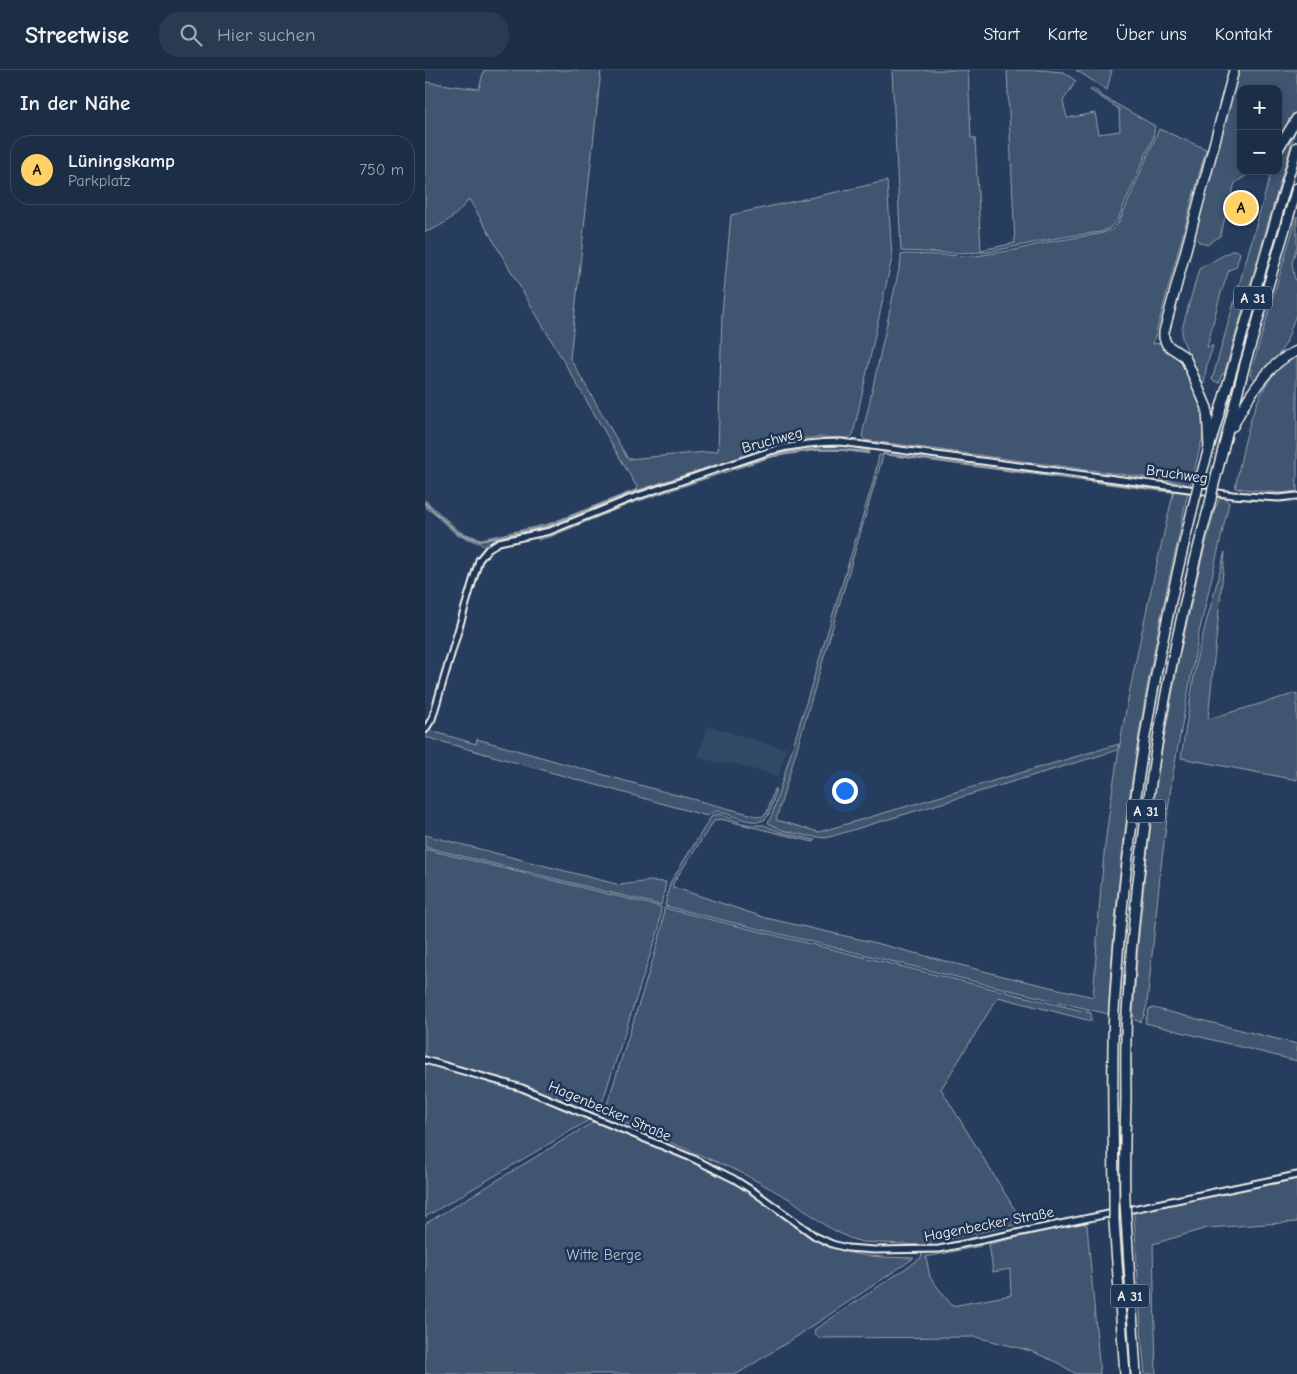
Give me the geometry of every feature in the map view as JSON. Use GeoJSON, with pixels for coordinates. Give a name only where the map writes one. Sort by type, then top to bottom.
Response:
{"type":"FeatureCollection","features":[{"type":"Feature","properties":{"kind":"highway"},"geometry":{"type":"LineString","coordinates":[[1209,449],[1207,408],[1185,357],[1167,345],[1164,332],[1234,70]]}},
{"type":"Feature","properties":{"kind":"highway"},"geometry":{"type":"LineString","coordinates":[[1282,142],[1297,118]]}},
{"type":"Feature","properties":{"kind":"highway","name":"A 31"},"geometry":{"type":"LineString","coordinates":[[1125,1374],[1113,1204],[1114,1011],[1123,894],[1139,776],[1173,590],[1197,491],[1297,147]]}},
{"type":"Feature","properties":{"kind":"highway","name":"A 31"},"geometry":{"type":"LineString","coordinates":[[1137,1374],[1125,1202],[1126,1027],[1135,899],[1152,769],[1177,636],[1191,574],[1245,364],[1297,188]]}},
{"type":"Feature","properties":{"kind":"highway"},"geometry":{"type":"LineString","coordinates":[[1225,442],[1243,406],[1263,378],[1285,356],[1297,351]]}},
{"type":"Feature","properties":{"kind":"street","name":"Bruchweg"},"geometry":{"type":"LineString","coordinates":[[425,730],[432,719],[479,560],[489,548],[499,542],[550,531],[629,499],[770,451],[793,445],[841,442],[1233,495],[1279,498],[1297,496]]}},
{"type":"Feature","properties":{"kind":"street","name":"Hagenbecker Straße"},"geometry":{"type":"LineString","coordinates":[[425,1060],[522,1088],[693,1159],[747,1187],[815,1236],[831,1244],[847,1248],[875,1250],[939,1249],[1297,1176]]}},
{"type":"Feature","properties":{"kind":"shaded area"},"geometry":{"type":"Polygon","coordinates":[[[708,726],[781,748],[787,746],[778,776],[735,764],[718,763],[698,757],[708,726]]]}},
{"type":"Feature","properties":{"kind":"green space"},"geometry":{"type":"Polygon","coordinates":[[[484,70],[601,70],[570,358],[628,459],[718,451],[722,314],[731,215],[887,181],[892,258],[853,435],[849,438],[819,437],[792,440],[626,497],[549,528],[497,541],[485,547],[457,535],[425,506],[425,500],[460,532],[481,539],[548,524],[638,489],[469,199],[450,219],[438,227],[425,232],[425,82],[479,89],[484,70]]]}},
{"type":"Feature","properties":{"kind":"green space"},"geometry":{"type":"Polygon","coordinates":[[[893,70],[968,70],[971,138],[975,138],[981,250],[1015,243],[1007,70],[1063,72],[1076,81],[1063,101],[1067,118],[1095,113],[1099,134],[1120,131],[1119,109],[1090,90],[1093,88],[1102,96],[1155,126],[1153,138],[1118,219],[1110,228],[1101,232],[1063,237],[988,252],[901,251],[893,70]]]}},
{"type":"Feature","properties":{"kind":"green space"},"geometry":{"type":"Polygon","coordinates":[[[1076,70],[1112,70],[1107,90],[1076,70]]]}},
{"type":"Feature","properties":{"kind":"green space"},"geometry":{"type":"Polygon","coordinates":[[[1239,70],[1297,70],[1297,110],[1282,138],[1282,85],[1237,85],[1237,175],[1247,175],[1235,183],[1220,236],[1207,245],[1199,242],[1194,234],[1239,70]]]}},
{"type":"Feature","properties":{"kind":"green space"},"geometry":{"type":"Polygon","coordinates":[[[1159,129],[1206,149],[1153,344],[1160,343],[1180,356],[1203,411],[1204,432],[1190,486],[1180,482],[865,440],[862,436],[901,255],[975,256],[1015,250],[1112,230],[1125,209],[1159,129]]]}},
{"type":"Feature","properties":{"kind":"green space"},"geometry":{"type":"Polygon","coordinates":[[[1293,131],[1295,131],[1224,374],[1222,374],[1219,383],[1212,380],[1270,175],[1282,175],[1282,149],[1293,131]]]}},
{"type":"Feature","properties":{"kind":"green space"},"geometry":{"type":"Polygon","coordinates":[[[1297,216],[1297,246],[1292,263],[1297,284],[1297,311],[1286,343],[1278,356],[1256,380],[1250,375],[1297,216]]]}},
{"type":"Feature","properties":{"kind":"green space"},"geometry":{"type":"Polygon","coordinates":[[[1236,250],[1240,253],[1236,267],[1229,270],[1220,296],[1207,347],[1213,346],[1207,364],[1203,390],[1182,338],[1182,329],[1199,269],[1236,250]]]}},
{"type":"Feature","properties":{"kind":"green space"},"geometry":{"type":"Polygon","coordinates":[[[1297,356],[1297,491],[1280,493],[1235,488],[1247,433],[1260,395],[1282,365],[1297,356]]]}},
{"type":"Feature","properties":{"kind":"green space"},"geometry":{"type":"Polygon","coordinates":[[[817,446],[841,446],[868,450],[869,454],[841,450],[818,450],[771,457],[627,505],[538,540],[539,536],[706,475],[774,454],[817,446]]]}},
{"type":"Feature","properties":{"kind":"green space"},"geometry":{"type":"Polygon","coordinates":[[[879,455],[883,456],[776,820],[819,832],[1119,744],[1118,750],[826,838],[808,836],[782,830],[768,823],[874,479],[879,455]]]}},
{"type":"Feature","properties":{"kind":"green space"},"geometry":{"type":"Polygon","coordinates":[[[1174,490],[1188,492],[1142,716],[1124,835],[1108,1014],[665,906],[670,883],[711,817],[717,814],[722,815],[742,823],[764,825],[781,832],[815,840],[813,842],[720,819],[714,821],[673,883],[673,887],[766,918],[872,942],[1093,997],[1104,854],[1117,762],[1143,625],[1174,490]]]}},
{"type":"Feature","properties":{"kind":"green space"},"geometry":{"type":"Polygon","coordinates":[[[1222,495],[1229,503],[1199,633],[1172,779],[1147,1004],[1144,1016],[1140,1022],[1135,1020],[1133,1014],[1146,864],[1157,777],[1180,653],[1216,505],[1222,495]]]}},
{"type":"Feature","properties":{"kind":"green space"},"geometry":{"type":"Polygon","coordinates":[[[1225,552],[1208,719],[1297,693],[1297,780],[1181,758],[1197,657],[1225,552]]]}},
{"type":"Feature","properties":{"kind":"green space"},"geometry":{"type":"Polygon","coordinates":[[[428,730],[476,744],[477,739],[761,817],[767,813],[774,789],[776,789],[768,816],[764,820],[743,820],[716,811],[707,816],[425,737],[425,732],[428,730]]]}},
{"type":"Feature","properties":{"kind":"green space"},"geometry":{"type":"Polygon","coordinates":[[[425,835],[620,885],[650,881],[666,882],[661,905],[425,847],[425,835]]]}},
{"type":"Feature","properties":{"kind":"green space"},"geometry":{"type":"Polygon","coordinates":[[[425,849],[661,907],[659,928],[597,1114],[523,1086],[425,1058],[425,849]]]}},
{"type":"Feature","properties":{"kind":"green space"},"geometry":{"type":"Polygon","coordinates":[[[664,908],[1091,1013],[1091,1021],[998,997],[941,1089],[1023,1223],[920,1245],[862,1242],[849,1238],[826,1226],[793,1201],[740,1172],[604,1114],[654,956],[662,928],[664,908]]]}},
{"type":"Feature","properties":{"kind":"green space"},"geometry":{"type":"Polygon","coordinates":[[[1153,1008],[1297,1044],[1297,1061],[1145,1023],[1149,1009],[1153,1008]]]}},
{"type":"Feature","properties":{"kind":"green space"},"geometry":{"type":"Polygon","coordinates":[[[425,1063],[521,1090],[591,1119],[425,1217],[425,1063]]]}},
{"type":"Feature","properties":{"kind":"green space","name":"Witte Berge"},"geometry":{"type":"Polygon","coordinates":[[[595,1121],[668,1149],[718,1173],[746,1190],[806,1234],[832,1247],[862,1255],[914,1258],[737,1374],[425,1374],[425,1224],[595,1121]]]}},
{"type":"Feature","properties":{"kind":"green space"},"geometry":{"type":"Polygon","coordinates":[[[1297,1179],[1297,1222],[1207,1228],[1153,1244],[1156,1374],[1145,1374],[1134,1215],[1136,1212],[1297,1179]]]}},
{"type":"Feature","properties":{"kind":"green space"},"geometry":{"type":"Polygon","coordinates":[[[1082,1223],[1087,1225],[1100,1374],[1076,1374],[1058,1363],[1031,1351],[976,1337],[819,1338],[815,1335],[814,1330],[921,1258],[922,1253],[979,1244],[981,1246],[926,1257],[930,1277],[952,1306],[1011,1295],[1010,1269],[993,1272],[989,1244],[1082,1223]]]}},
{"type":"Feature","properties":{"kind":"waterway"},"geometry":{"type":"LineString","coordinates":[[738,466],[772,456],[802,451],[833,449],[868,452]]}},
{"type":"Feature","properties":{"kind":"waterway"},"geometry":{"type":"LineString","coordinates":[[883,454],[1173,492]]}},
{"type":"Feature","properties":{"kind":"waterway"},"geometry":{"type":"LineString","coordinates":[[425,503],[458,533],[480,541],[548,526],[625,495],[717,465]]}},
{"type":"Feature","properties":{"kind":"place","name":"Lüningskamp"},"geometry":{"type":"Point","coordinates":[1241,208]}}]}
